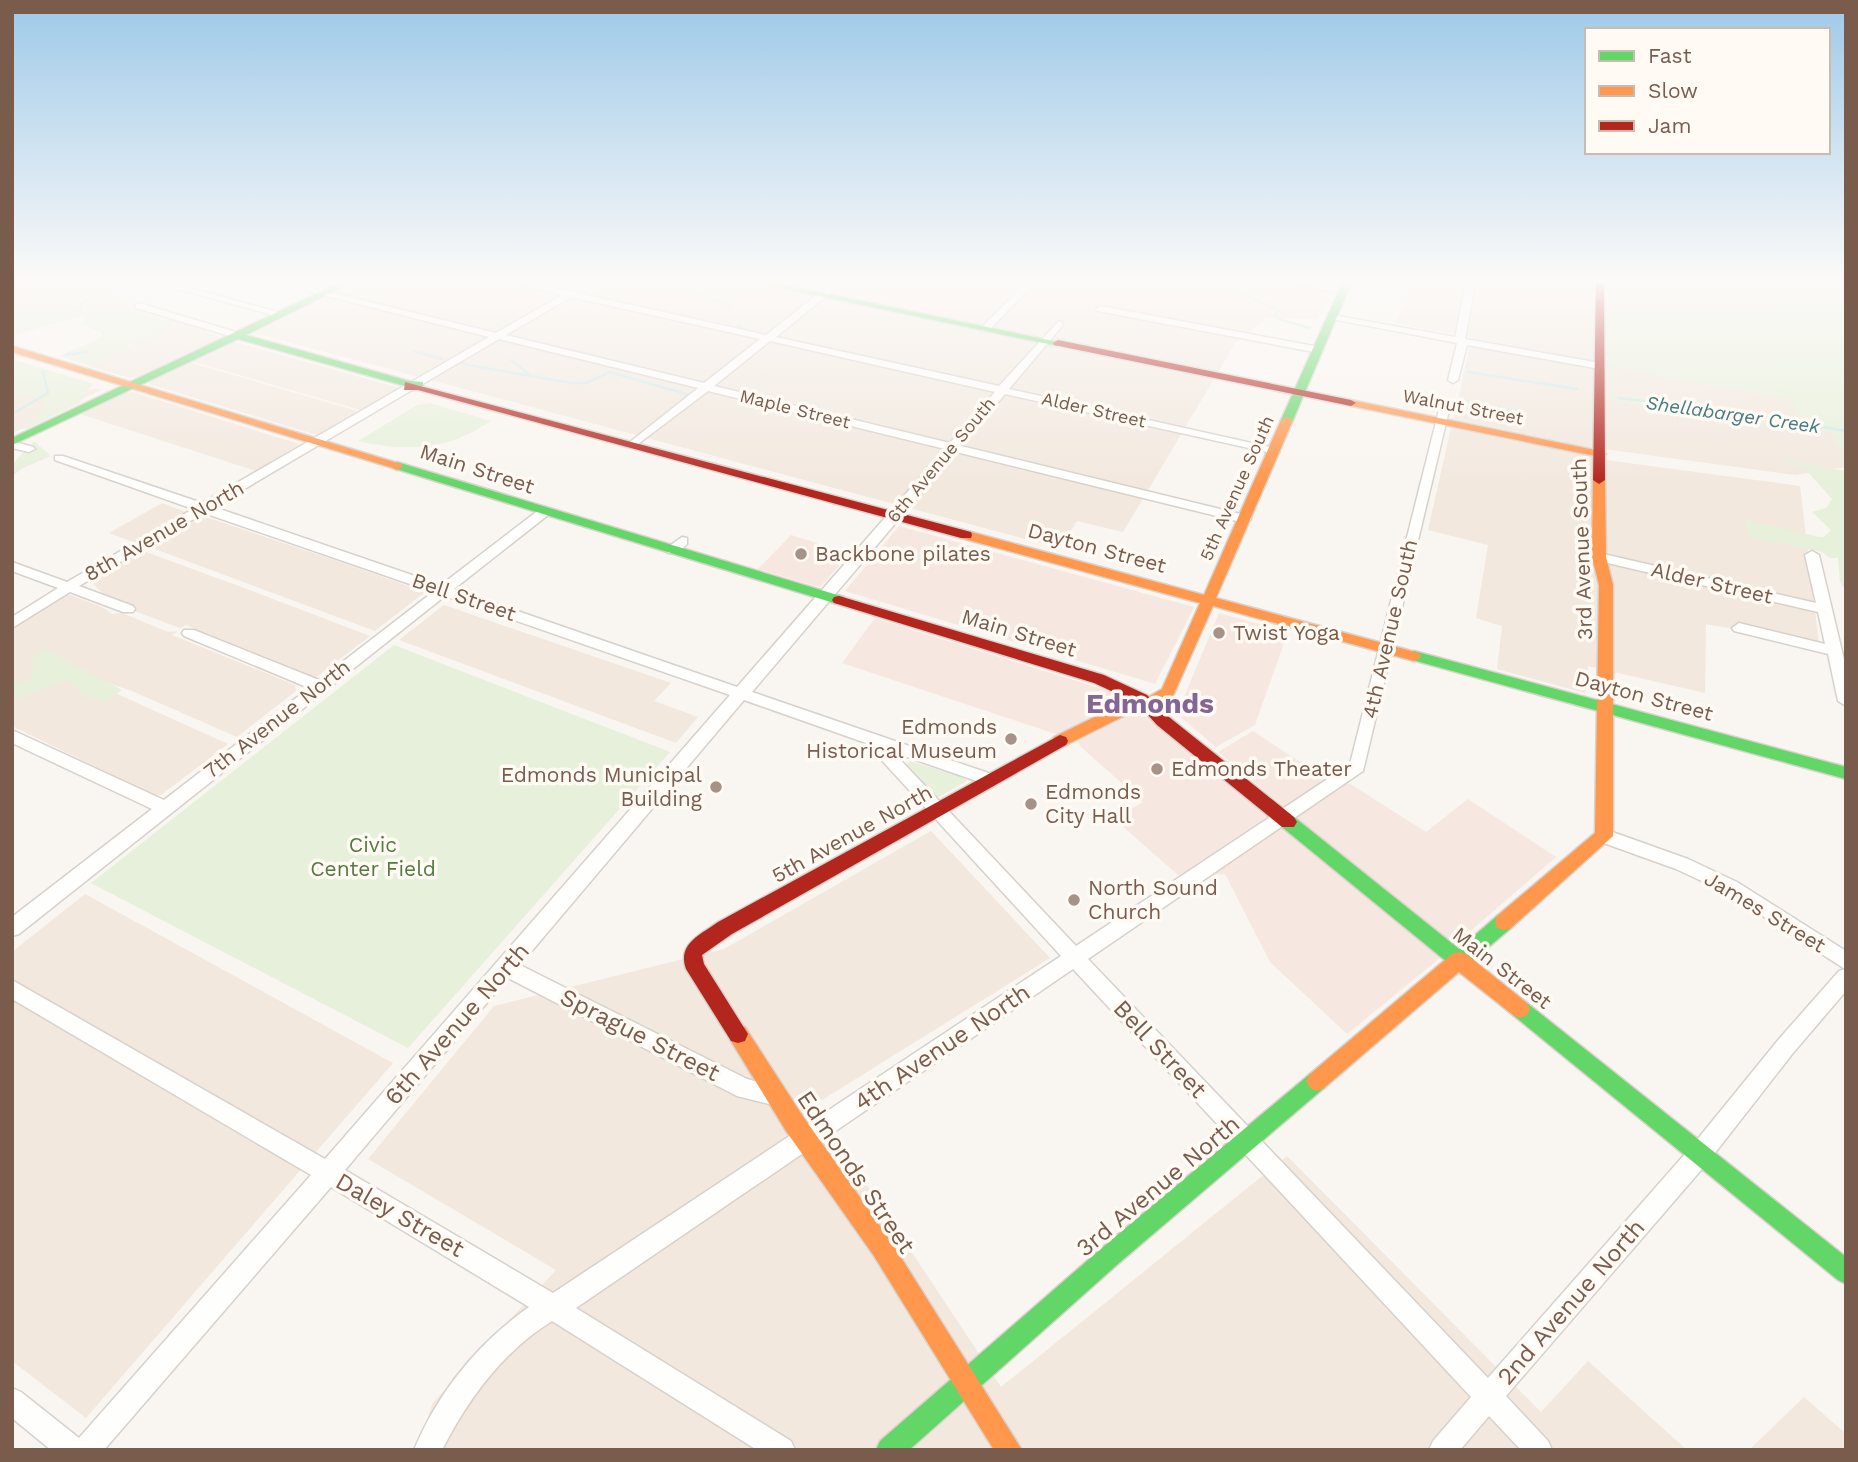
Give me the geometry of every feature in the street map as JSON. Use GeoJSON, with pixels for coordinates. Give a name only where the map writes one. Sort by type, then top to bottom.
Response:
{"type":"FeatureCollection","features":[{"type":"Feature","properties":{"kind":"street"},"geometry":{"type":"LineString","coordinates":[[12,443],[211,347]]}},
{"type":"Feature","properties":{"kind":"street","name":"Dayton Street"},"geometry":{"type":"LineString","coordinates":[[278,347],[413,386],[1846,773]]}},
{"type":"Feature","properties":{"kind":"street","name":"8th Avenue North"},"geometry":{"type":"LineString","coordinates":[[12,625],[70,586],[480,347]]}},
{"type":"Feature","properties":{"kind":"street","name":"Maple Street"},"geometry":{"type":"LineString","coordinates":[[545,347],[1244,519]]}},
{"type":"Feature","properties":{"kind":"street"},"geometry":{"type":"LineString","coordinates":[[634,444],[756,347]]}},
{"type":"Feature","properties":{"kind":"street","name":"Alder Street"},"geometry":{"type":"LineString","coordinates":[[804,347],[1275,451]]}},
{"type":"Feature","properties":{"kind":"street","name":"6th Avenue South"},"geometry":{"type":"LineString","coordinates":[[825,596],[1039,347]]}},
{"type":"Feature","properties":{"kind":"street","name":"Walnut Street"},"geometry":{"type":"LineString","coordinates":[[1076,347],[1600,454]]}},
{"type":"Feature","properties":{"kind":"street"},"geometry":{"type":"LineString","coordinates":[[1303,347],[1318,350]]}},
{"type":"Feature","properties":{"kind":"street","name":"5th Avenue South"},"geometry":{"type":"LineString","coordinates":[[1151,704],[1168,692],[1319,347]]}},
{"type":"Feature","properties":{"kind":"street"},"geometry":{"type":"LineString","coordinates":[[1453,380],[1460,347]]}},
{"type":"Feature","properties":{"kind":"street"},"geometry":{"type":"LineString","coordinates":[[1496,347],[1600,366]]}},
{"type":"Feature","properties":{"kind":"street","name":"3rd Avenue South"},"geometry":{"type":"LineString","coordinates":[[1600,347],[1599,557],[1606,585],[1604,835]]}},
{"type":"Feature","properties":{"kind":"street","name":"Main Street"},"geometry":{"type":"LineString","coordinates":[[12,349],[544,512],[678,545],[825,596],[1100,679],[1131,692],[1151,704],[1163,721],[1846,1272]]}},
{"type":"Feature","properties":{"kind":"street","name":"4th Avenue South"},"geometry":{"type":"LineString","coordinates":[[1280,816],[1357,767],[1446,402]]}},
{"type":"Feature","properties":{"kind":"street"},"geometry":{"type":"LineString","coordinates":[[12,443],[29,449]]}},
{"type":"Feature","properties":{"kind":"street","name":"Bell Street"},"geometry":{"type":"LineString","coordinates":[[59,458],[991,780]]}},
{"type":"Feature","properties":{"kind":"street","name":"7th Avenue North"},"geometry":{"type":"LineString","coordinates":[[12,928],[544,512]]}},
{"type":"Feature","properties":{"kind":"street"},"geometry":{"type":"LineString","coordinates":[[1812,555],[1846,701]]}},
{"type":"Feature","properties":{"kind":"street","name":"Alder Street"},"geometry":{"type":"LineString","coordinates":[[1599,557],[1825,609]]}},
{"type":"Feature","properties":{"kind":"street"},"geometry":{"type":"LineString","coordinates":[[12,566],[128,609]]}},
{"type":"Feature","properties":{"kind":"street","name":"6th Avenue North"},"geometry":{"type":"LineString","coordinates":[[86,1450],[825,596]]}},
{"type":"Feature","properties":{"kind":"street"},"geometry":{"type":"LineString","coordinates":[[1739,628],[1835,651]]}},
{"type":"Feature","properties":{"kind":"street"},"geometry":{"type":"LineString","coordinates":[[189,633],[319,686]]}},
{"type":"Feature","properties":{"kind":"street","name":"5th Avenue North"},"geometry":{"type":"LineString","coordinates":[[725,928],[1126,708],[1151,704]]}},
{"type":"Feature","properties":{"kind":"street"},"geometry":{"type":"LineString","coordinates":[[12,736],[164,807]]}},
{"type":"Feature","properties":{"kind":"street","name":"Bell Street"},"geometry":{"type":"LineString","coordinates":[[870,737],[1073,958],[1539,1450]]}},
{"type":"Feature","properties":{"kind":"street","name":"4th Avenue North"},"geometry":{"type":"LineString","coordinates":[[427,1450],[457,1396],[515,1333],[549,1306],[572,1297],[1280,816]]}},
{"type":"Feature","properties":{"kind":"street"},"geometry":{"type":"LineString","coordinates":[[1459,960],[1604,835]]}},
{"type":"Feature","properties":{"kind":"street","name":"James Street"},"geometry":{"type":"LineString","coordinates":[[1604,835],[1682,864],[1731,887],[1846,961]]}},
{"type":"Feature","properties":{"kind":"street","name":"Edmonds Street"},"geometry":{"type":"LineString","coordinates":[[725,928],[693,951],[692,959],[777,1096],[882,1248],[1009,1450]]}},
{"type":"Feature","properties":{"kind":"street","name":"3rd Avenue North"},"geometry":{"type":"LineString","coordinates":[[889,1450],[1111,1255],[1459,960]]}},
{"type":"Feature","properties":{"kind":"street","name":"Sprague Street"},"geometry":{"type":"LineString","coordinates":[[506,967],[744,1089],[777,1096]]}},
{"type":"Feature","properties":{"kind":"street","name":"2nd Avenue North"},"geometry":{"type":"LineString","coordinates":[[1442,1450],[1700,1154],[1786,1046],[1846,977]]}},
{"type":"Feature","properties":{"kind":"street","name":"Daley Street"},"geometry":{"type":"LineString","coordinates":[[12,989],[461,1250],[782,1450]]}},
{"type":"Feature","properties":{"kind":"street"},"geometry":{"type":"LineString","coordinates":[[12,1401],[72,1450]]}},
{"type":"Feature","properties":{"kind":"shaded area"},"geometry":{"type":"Polygon","coordinates":[[[129,347],[199,347],[136,377],[130,378],[88,366],[129,347]]]}},
{"type":"Feature","properties":{"kind":"shaded area"},"geometry":{"type":"Polygon","coordinates":[[[219,347],[254,347],[400,388],[360,410],[191,361],[219,347]]]}},
{"type":"Feature","properties":{"kind":"shaded area"},"geometry":{"type":"Polygon","coordinates":[[[307,347],[1233,347],[1123,532],[1077,521],[1059,548],[307,347]]]}},
{"type":"Feature","properties":{"kind":"shaded area"},"geometry":{"type":"Polygon","coordinates":[[[1846,347],[1846,467],[1795,475],[1582,446],[1454,419],[1469,349],[1846,347]]]}},
{"type":"Feature","properties":{"kind":"shaded area"},"geometry":{"type":"Polygon","coordinates":[[[188,362],[358,411],[317,435],[149,384],[148,381],[188,362]]]}},
{"type":"Feature","properties":{"kind":"shaded area"},"geometry":{"type":"Polygon","coordinates":[[[103,389],[12,433],[12,390],[103,389]]]}},
{"type":"Feature","properties":{"kind":"shaded area"},"geometry":{"type":"Polygon","coordinates":[[[133,392],[299,444],[256,471],[80,414],[123,393],[133,392]]]}},
{"type":"Feature","properties":{"kind":"shaded area"},"geometry":{"type":"Polygon","coordinates":[[[1451,428],[1613,461],[1800,486],[1819,644],[1706,624],[1705,693],[1588,666],[1585,693],[1497,669],[1502,626],[1476,618],[1488,545],[1428,530],[1451,428]]]}},
{"type":"Feature","properties":{"kind":"shaded area"},"geometry":{"type":"Polygon","coordinates":[[[162,503],[186,512],[133,542],[109,533],[162,503]]]}},
{"type":"Feature","properties":{"kind":"shaded area"},"geometry":{"type":"Polygon","coordinates":[[[200,515],[425,592],[375,631],[147,546],[200,515]]]}},
{"type":"Feature","properties":{"kind":"shaded area"},"geometry":{"type":"Polygon","coordinates":[[[899,526],[1194,607],[1155,684],[845,591],[899,526]]]}},
{"type":"Feature","properties":{"kind":"shaded area"},"geometry":{"type":"Polygon","coordinates":[[[791,535],[850,553],[820,587],[758,569],[791,535]]]}},
{"type":"Feature","properties":{"kind":"shaded area"},"geometry":{"type":"Polygon","coordinates":[[[138,549],[370,636],[315,678],[186,625],[180,628],[129,609],[106,597],[88,578],[138,549]]]}},
{"type":"Feature","properties":{"kind":"shaded area"},"geometry":{"type":"Polygon","coordinates":[[[68,594],[104,608],[112,614],[122,613],[168,632],[178,631],[172,635],[295,685],[296,691],[237,737],[132,691],[102,681],[104,688],[228,744],[161,795],[154,795],[12,726],[12,626],[68,594]]]}},
{"type":"Feature","properties":{"kind":"shaded area"},"geometry":{"type":"Polygon","coordinates":[[[444,605],[671,683],[654,701],[698,717],[676,743],[399,640],[444,605]]]}},
{"type":"Feature","properties":{"kind":"shaded area"},"geometry":{"type":"Polygon","coordinates":[[[1219,613],[1288,632],[1255,725],[1216,747],[1177,714],[1219,613]]]}},
{"type":"Feature","properties":{"kind":"shaded area"},"geometry":{"type":"Polygon","coordinates":[[[875,618],[1131,698],[1440,958],[1347,1034],[1270,962],[1225,874],[1178,875],[1114,819],[1143,802],[1077,741],[842,663],[875,618]]]}},
{"type":"Feature","properties":{"kind":"shaded area"},"geometry":{"type":"Polygon","coordinates":[[[1253,731],[1297,760],[1321,768],[1355,787],[1426,832],[1468,799],[1556,857],[1460,940],[1443,939],[1218,752],[1253,731]]]}},
{"type":"Feature","properties":{"kind":"shaded area"},"geometry":{"type":"Polygon","coordinates":[[[931,831],[1050,958],[814,1105],[1001,1387],[1287,1156],[1541,1412],[1588,1361],[1687,1450],[418,1450],[432,1404],[556,1270],[368,1159],[494,1006],[724,949],[931,831]]]}},
{"type":"Feature","properties":{"kind":"shaded area"},"geometry":{"type":"Polygon","coordinates":[[[85,894],[393,1063],[86,1418],[12,1361],[12,952],[85,894]]]}},
{"type":"Feature","properties":{"kind":"shaded area"},"geometry":{"type":"Polygon","coordinates":[[[1804,1397],[1846,1434],[1846,1450],[1749,1450],[1804,1397]]]}},
{"type":"Feature","properties":{"kind":"green space"},"geometry":{"type":"Polygon","coordinates":[[[79,347],[129,348],[91,366],[59,356],[79,347]]]}},
{"type":"Feature","properties":{"kind":"green space"},"geometry":{"type":"Polygon","coordinates":[[[1600,347],[1846,347],[1846,448],[1837,445],[1832,433],[1825,431],[1613,401],[1611,393],[1797,418],[1793,401],[1788,399],[1600,364],[1600,347]]]}},
{"type":"Feature","properties":{"kind":"green space"},"geometry":{"type":"Polygon","coordinates":[[[12,359],[94,384],[83,393],[80,403],[28,428],[16,430],[49,410],[43,406],[48,400],[12,391],[12,359]]]}},
{"type":"Feature","properties":{"kind":"green space"},"geometry":{"type":"Polygon","coordinates":[[[430,403],[491,421],[458,438],[427,446],[394,447],[358,441],[417,405],[430,403]]]}},
{"type":"Feature","properties":{"kind":"green space"},"geometry":{"type":"Polygon","coordinates":[[[34,441],[51,456],[12,476],[12,465],[34,441]]]}},
{"type":"Feature","properties":{"kind":"green space"},"geometry":{"type":"Polygon","coordinates":[[[1780,459],[1846,471],[1846,591],[1840,582],[1838,558],[1747,536],[1745,520],[1819,537],[1824,537],[1831,530],[1812,512],[1826,508],[1832,499],[1808,472],[1780,459]]]}},
{"type":"Feature","properties":{"kind":"green space","name":"Civic Center Field"},"geometry":{"type":"Polygon","coordinates":[[[394,645],[670,752],[408,1048],[91,883],[394,645]]]}},
{"type":"Feature","properties":{"kind":"green space"},"geometry":{"type":"Polygon","coordinates":[[[45,649],[122,690],[105,702],[83,695],[68,679],[15,700],[12,709],[12,683],[32,680],[33,656],[45,649]]]}},
{"type":"Feature","properties":{"kind":"green space"},"geometry":{"type":"Polygon","coordinates":[[[910,761],[963,777],[967,781],[933,800],[905,766],[910,761]]]}},
{"type":"Feature","properties":{"kind":"waterway"},"geometry":{"type":"LineString","coordinates":[[413,351],[442,359]]}},
{"type":"Feature","properties":{"kind":"waterway"},"geometry":{"type":"LineString","coordinates":[[66,355],[87,352]]}},
{"type":"Feature","properties":{"kind":"waterway"},"geometry":{"type":"LineString","coordinates":[[511,360],[529,374]]}},
{"type":"Feature","properties":{"kind":"waterway"},"geometry":{"type":"LineString","coordinates":[[462,364],[572,383],[586,383],[610,372],[686,394]]}},
{"type":"Feature","properties":{"kind":"waterway"},"geometry":{"type":"LineString","coordinates":[[12,414],[48,393],[43,372]]}},
{"type":"Feature","properties":{"kind":"waterway","name":"Shellabarger Creek"},"geometry":{"type":"LineString","coordinates":[[1468,372],[1577,389]]}},
{"type":"Feature","properties":{"kind":"waterway","name":"Shellabarger Creek"},"geometry":{"type":"LineString","coordinates":[[1620,398],[1754,415],[1846,431]]}},
{"type":"Feature","properties":{"kind":"traffic: fast"},"geometry":{"type":"LineString","coordinates":[[12,442],[211,347]]}},
{"type":"Feature","properties":{"kind":"traffic: fast"},"geometry":{"type":"LineString","coordinates":[[279,347],[409,384],[419,384]]}},
{"type":"Feature","properties":{"kind":"traffic: fast"},"geometry":{"type":"LineString","coordinates":[[1287,420],[1319,347]]}},
{"type":"Feature","properties":{"kind":"traffic: fast"},"geometry":{"type":"LineString","coordinates":[[397,466],[839,600]]}},
{"type":"Feature","properties":{"kind":"traffic: fast"},"geometry":{"type":"LineString","coordinates":[[1414,656],[1846,773]]}},
{"type":"Feature","properties":{"kind":"traffic: fast"},"geometry":{"type":"LineString","coordinates":[[1288,822],[1459,960],[1504,922]]}},
{"type":"Feature","properties":{"kind":"traffic: fast"},"geometry":{"type":"LineString","coordinates":[[1520,1009],[1846,1272]]}},
{"type":"Feature","properties":{"kind":"traffic: fast"},"geometry":{"type":"LineString","coordinates":[[889,1450],[1111,1255],[1317,1081]]}},
{"type":"Feature","properties":{"kind":"traffic: slow"},"geometry":{"type":"LineString","coordinates":[[12,349],[397,466]]}},
{"type":"Feature","properties":{"kind":"traffic: slow"},"geometry":{"type":"LineString","coordinates":[[1351,403],[1600,454]]}},
{"type":"Feature","properties":{"kind":"traffic: slow"},"geometry":{"type":"LineString","coordinates":[[1060,741],[1126,708],[1151,703],[1168,692],[1287,420]]}},
{"type":"Feature","properties":{"kind":"traffic: slow"},"geometry":{"type":"LineString","coordinates":[[1504,922],[1604,836],[1606,585],[1599,557],[1599,480]]}},
{"type":"Feature","properties":{"kind":"traffic: slow"},"geometry":{"type":"LineString","coordinates":[[966,535],[1414,656]]}},
{"type":"Feature","properties":{"kind":"traffic: slow"},"geometry":{"type":"LineString","coordinates":[[1317,1081],[1459,960],[1520,1009]]}},
{"type":"Feature","properties":{"kind":"traffic: slow"},"geometry":{"type":"LineString","coordinates":[[738,1034],[794,1123],[882,1248],[1009,1450]]}},
{"type":"Feature","properties":{"kind":"traffic: jam"},"geometry":{"type":"LineString","coordinates":[[1079,347],[1351,403]]}},
{"type":"Feature","properties":{"kind":"traffic: jam"},"geometry":{"type":"LineString","coordinates":[[1599,480],[1600,347]]}},
{"type":"Feature","properties":{"kind":"traffic: jam"},"geometry":{"type":"LineString","coordinates":[[409,384],[408,388],[418,387],[966,535]]}},
{"type":"Feature","properties":{"kind":"traffic: jam"},"geometry":{"type":"LineString","coordinates":[[839,600],[1099,679],[1142,699],[1163,721],[1288,822]]}},
{"type":"Feature","properties":{"kind":"traffic: jam"},"geometry":{"type":"LineString","coordinates":[[738,1034],[696,969],[692,959],[693,951],[725,928],[1060,741]]}},
{"type":"Feature","properties":{"kind":"place","name":"Backbone pilates"},"geometry":{"type":"Point","coordinates":[801,554]}},
{"type":"Feature","properties":{"kind":"place","name":"Twist Yoga"},"geometry":{"type":"Point","coordinates":[1219,633]}},
{"type":"Feature","properties":{"kind":"place","name":"Edmonds Historical Museum"},"geometry":{"type":"Point","coordinates":[1011,739]}},
{"type":"Feature","properties":{"kind":"place","name":"Edmonds Theater"},"geometry":{"type":"Point","coordinates":[1157,769]}},
{"type":"Feature","properties":{"kind":"place","name":"Edmonds Municipal Building"},"geometry":{"type":"Point","coordinates":[716,787]}},
{"type":"Feature","properties":{"kind":"place","name":"Edmonds City Hall"},"geometry":{"type":"Point","coordinates":[1031,804]}},
{"type":"Feature","properties":{"kind":"place","name":"North Sound Church"},"geometry":{"type":"Point","coordinates":[1074,900]}},
{"type":"Feature","properties":{"kind":"district","name":"Edmonds"},"geometry":{"type":"Point","coordinates":[1150,703]}}]}
